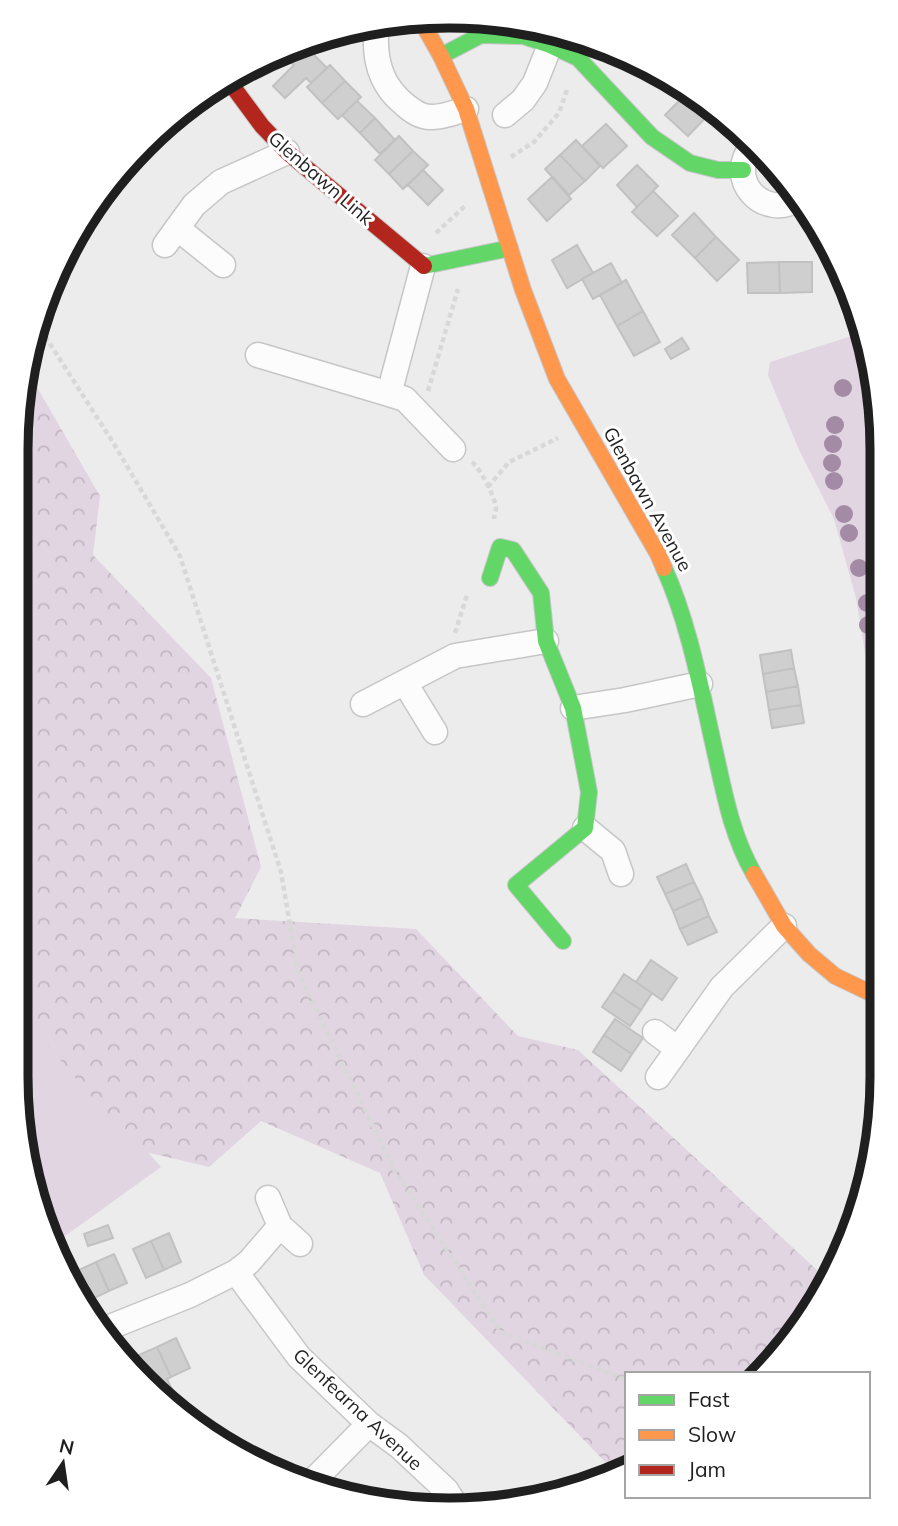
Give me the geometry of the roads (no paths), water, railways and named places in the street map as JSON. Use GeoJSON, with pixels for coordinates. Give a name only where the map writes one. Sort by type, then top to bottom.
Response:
{"type":"FeatureCollection","features":[{"type":"Feature","properties":{"kind":"street","name":"Glenbawn Avenue"},"geometry":{"type":"LineString","coordinates":[[426,29],[466,109],[523,290],[557,379],[658,554],[675,592],[701,684],[732,822],[743,855],[785,926],[809,954],[835,976],[870,993]]}},
{"type":"Feature","properties":{"kind":"street"},"geometry":{"type":"LineString","coordinates":[[441,56],[481,35],[505,32]]}},
{"type":"Feature","properties":{"kind":"street"},"geometry":{"type":"LineString","coordinates":[[375,35],[374,42],[381,76],[393,95],[415,113],[432,117],[466,109]]}},
{"type":"Feature","properties":{"kind":"street"},"geometry":{"type":"LineString","coordinates":[[536,37],[578,58],[652,137],[690,163],[718,170],[743,170]]}},
{"type":"Feature","properties":{"kind":"street"},"geometry":{"type":"LineString","coordinates":[[505,115],[523,100],[535,83],[550,45]]}},
{"type":"Feature","properties":{"kind":"street","name":"Glenbawn Link"},"geometry":{"type":"LineString","coordinates":[[233,87],[262,126],[287,152],[424,267]]}},
{"type":"Feature","properties":{"kind":"street"},"geometry":{"type":"LineString","coordinates":[[223,265],[171,236],[194,205],[221,182],[287,152]]}},
{"type":"Feature","properties":{"kind":"street"},"geometry":{"type":"LineString","coordinates":[[749,153],[743,170],[744,181],[750,192],[769,205],[791,203]]}},
{"type":"Feature","properties":{"kind":"street"},"geometry":{"type":"LineString","coordinates":[[389,394],[424,267],[510,248]]}},
{"type":"Feature","properties":{"kind":"street"},"geometry":{"type":"LineString","coordinates":[[258,355],[405,399],[453,449]]}},
{"type":"Feature","properties":{"kind":"street"},"geometry":{"type":"LineString","coordinates":[[490,578],[500,547],[513,550],[541,593],[546,641],[573,708],[589,792],[584,828],[516,885],[564,941]]}},
{"type":"Feature","properties":{"kind":"street"},"geometry":{"type":"LineString","coordinates":[[363,704],[455,656],[546,641]]}},
{"type":"Feature","properties":{"kind":"street"},"geometry":{"type":"LineString","coordinates":[[405,683],[435,732]]}},
{"type":"Feature","properties":{"kind":"street"},"geometry":{"type":"LineString","coordinates":[[573,708],[701,684]]}},
{"type":"Feature","properties":{"kind":"street"},"geometry":{"type":"LineString","coordinates":[[584,828],[613,851],[621,874]]}},
{"type":"Feature","properties":{"kind":"street"},"geometry":{"type":"LineString","coordinates":[[658,1077],[722,987],[785,926]]}},
{"type":"Feature","properties":{"kind":"street"},"geometry":{"type":"LineString","coordinates":[[655,1032],[678,1049]]}},
{"type":"Feature","properties":{"kind":"street"},"geometry":{"type":"LineString","coordinates":[[268,1198],[280,1226],[300,1244]]}},
{"type":"Feature","properties":{"kind":"street"},"geometry":{"type":"LineString","coordinates":[[111,1327],[190,1296],[236,1272],[249,1262],[280,1226]]}},
{"type":"Feature","properties":{"kind":"street","name":"Glenfearna Avenue"},"geometry":{"type":"LineString","coordinates":[[236,1272],[299,1357],[369,1424],[399,1446],[451,1498]]}},
{"type":"Feature","properties":{"kind":"street"},"geometry":{"type":"LineString","coordinates":[[317,1477],[369,1424]]}}]}
